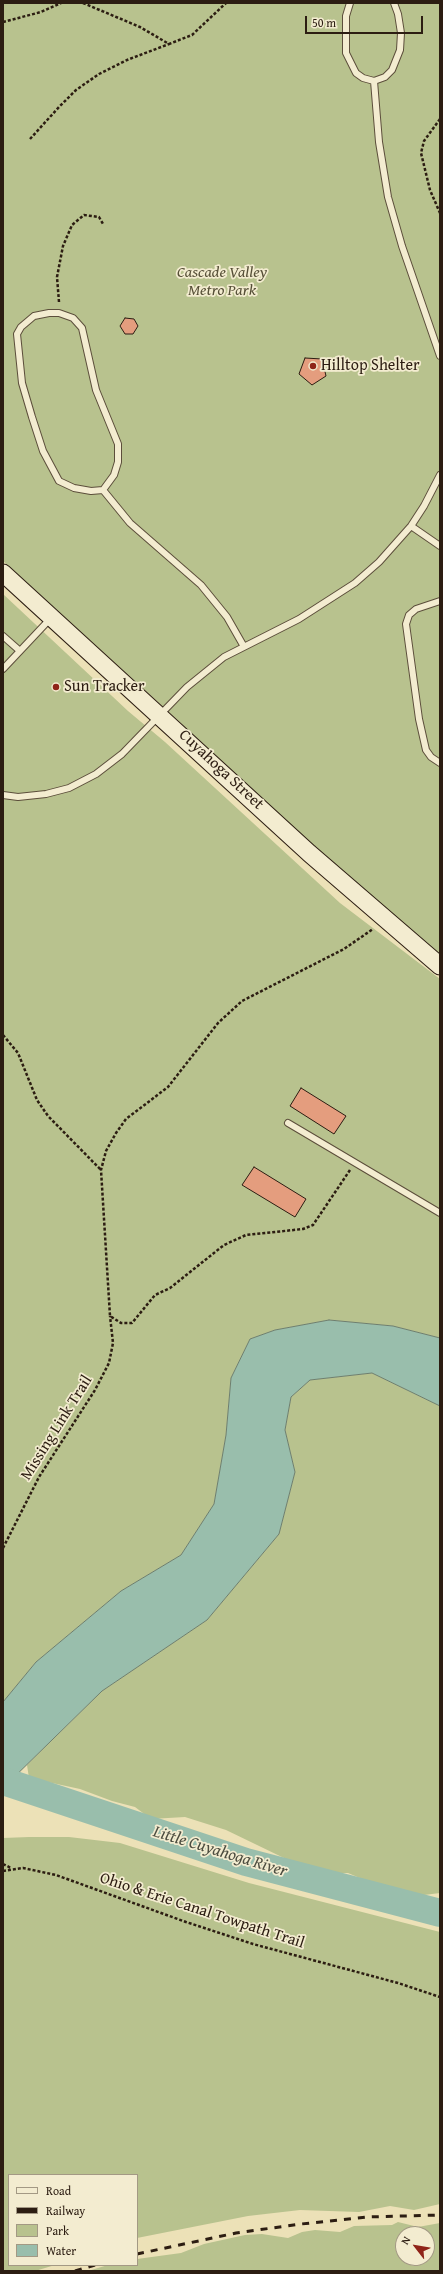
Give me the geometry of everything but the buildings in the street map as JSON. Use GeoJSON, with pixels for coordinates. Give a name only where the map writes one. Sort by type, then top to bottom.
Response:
{"type":"FeatureCollection","features":[{"type":"Feature","properties":{"kind":"street","name":"Cuyahoga Street"},"geometry":{"type":"LineString","coordinates":[[3,573],[309,852],[440,966]]}},
{"type":"Feature","properties":{"kind":"lane"},"geometry":{"type":"LineString","coordinates":[[350,3],[346,16],[346,53],[356,73],[363,78],[374,81],[385,77],[389,73],[398,55],[401,33],[398,14],[394,3]]}},
{"type":"Feature","properties":{"kind":"lane"},"geometry":{"type":"LineString","coordinates":[[374,81],[379,142],[388,197],[402,246],[440,356]]}},
{"type":"Feature","properties":{"kind":"lane"},"geometry":{"type":"LineString","coordinates":[[59,313],[72,318],[82,328],[96,390],[118,444],[118,462],[114,475],[102,490],[91,491],[74,488],[59,482],[43,451],[22,382],[17,346],[17,334],[20,327],[34,316],[59,313]]}},
{"type":"Feature","properties":{"kind":"lane"},"geometry":{"type":"LineString","coordinates":[[3,795],[18,797],[46,794],[69,788],[96,774],[122,754],[206,670],[244,645],[299,619],[355,583],[379,562],[411,526],[427,501],[440,475]]}},
{"type":"Feature","properties":{"kind":"lane"},"geometry":{"type":"LineString","coordinates":[[102,490],[130,523],[201,585],[226,617],[244,645]]}},
{"type":"Feature","properties":{"kind":"lane"},"geometry":{"type":"LineString","coordinates":[[411,526],[440,546]]}},
{"type":"Feature","properties":{"kind":"lane"},"geometry":{"type":"LineString","coordinates":[[440,601],[426,604],[416,609],[409,616],[406,624],[420,727],[426,750],[431,757],[440,763]]}},
{"type":"Feature","properties":{"kind":"lane"},"geometry":{"type":"LineString","coordinates":[[3,669],[51,617]]}},
{"type":"Feature","properties":{"kind":"lane"},"geometry":{"type":"LineString","coordinates":[[3,636],[20,651]]}},
{"type":"Feature","properties":{"kind":"lane"},"geometry":{"type":"LineString","coordinates":[[288,1123],[440,1213]]}},
{"type":"Feature","properties":{"kind":"path"},"geometry":{"type":"LineString","coordinates":[[3,22],[41,12],[61,3]]}},
{"type":"Feature","properties":{"kind":"path"},"geometry":{"type":"LineString","coordinates":[[83,3],[140,27],[169,44]]}},
{"type":"Feature","properties":{"kind":"path"},"geometry":{"type":"LineString","coordinates":[[30,139],[76,90],[98,74],[126,60],[192,35],[226,3]]}},
{"type":"Feature","properties":{"kind":"path"},"geometry":{"type":"LineString","coordinates":[[440,119],[424,141],[421,153],[430,190],[440,213]]}},
{"type":"Feature","properties":{"kind":"path"},"geometry":{"type":"LineString","coordinates":[[60,305],[57,277],[63,246],[72,225],[84,215],[98,217],[103,224]]}},
{"type":"Feature","properties":{"kind":"path","name":"Missing Link Trail"},"geometry":{"type":"LineString","coordinates":[[3,1548],[40,1477],[96,1390],[109,1363],[113,1343],[101,1170],[106,1151],[126,1119],[168,1087],[218,1023],[242,1001],[344,949],[387,920]]}},
{"type":"Feature","properties":{"kind":"path"},"geometry":{"type":"LineString","coordinates":[[3,1035],[18,1053],[37,1100],[48,1116],[101,1170]]}},
{"type":"Feature","properties":{"kind":"path"},"geometry":{"type":"LineString","coordinates":[[110,1316],[121,1324],[132,1323],[155,1295],[170,1288],[224,1245],[246,1235],[303,1229],[313,1225],[354,1163]]}},
{"type":"Feature","properties":{"kind":"path"},"geometry":{"type":"LineString","coordinates":[[3,1864],[12,1868]]}},
{"type":"Feature","properties":{"kind":"path","name":"Ohio & Erie Canal Towpath Trail"},"geometry":{"type":"LineString","coordinates":[[3,1871],[12,1868],[41,1870],[186,1922],[253,1944],[398,1982],[440,1997]]}},
{"type":"Feature","properties":{"kind":"green space","name":"Cascade Valley Metro Park"},"geometry":{"type":"Polygon","coordinates":[[[3,3],[440,3],[440,966],[227,776],[182,724],[3,561],[3,3]]]}},
{"type":"Feature","properties":{"kind":"green space"},"geometry":{"type":"Polygon","coordinates":[[[3,594],[128,711],[165,742],[340,903],[440,979],[440,1338],[393,1326],[329,1320],[275,1330],[250,1339],[231,1378],[226,1435],[214,1504],[181,1555],[121,1591],[36,1662],[3,1702],[3,594]]]}},
{"type":"Feature","properties":{"kind":"green space"},"geometry":{"type":"Polygon","coordinates":[[[372,1373],[440,1406],[440,1893],[416,1896],[388,1890],[348,1873],[315,1873],[226,1830],[185,1817],[151,1819],[135,1807],[112,1801],[80,1789],[29,1778],[27,1765],[102,1691],[207,1620],[279,1534],[295,1472],[285,1430],[291,1397],[310,1380],[372,1373]]]}},
{"type":"Feature","properties":{"kind":"green space"},"geometry":{"type":"Polygon","coordinates":[[[69,1837],[120,1843],[249,1883],[440,1932],[440,2204],[414,2210],[390,2206],[359,2212],[300,2210],[248,2216],[138,2238],[138,2174],[8,2174],[8,2266],[52,2266],[35,2271],[3,2271],[3,1838],[69,1837]]]}},
{"type":"Feature","properties":{"kind":"green space"},"geometry":{"type":"Polygon","coordinates":[[[398,2222],[414,2226],[395,2226],[395,2266],[435,2266],[435,2226],[424,2226],[440,2223],[440,2271],[88,2271],[105,2266],[138,2266],[138,2259],[181,2253],[204,2244],[245,2235],[262,2234],[288,2238],[302,2232],[315,2230],[340,2232],[354,2226],[392,2225],[398,2222]]]}},
{"type":"Feature","properties":{"kind":"water"},"geometry":{"type":"Polygon","coordinates":[[[329,1320],[393,1326],[440,1338],[440,1406],[372,1373],[310,1380],[291,1397],[285,1430],[295,1472],[279,1534],[207,1620],[102,1691],[3,1788],[3,1702],[36,1662],[121,1591],[181,1555],[214,1504],[226,1435],[231,1378],[250,1339],[275,1330],[329,1320]]]}},
{"type":"Feature","properties":{"kind":"waterway","name":"Little Cuyahoga River"},"geometry":{"type":"LineString","coordinates":[[3,1781],[246,1862],[440,1913]]}},
{"type":"Feature","properties":{"kind":"railway"},"geometry":{"type":"LineString","coordinates":[[138,2254],[236,2233],[301,2224],[367,2217],[440,2215]]}},
{"type":"Feature","properties":{"kind":"railway"},"geometry":{"type":"LineString","coordinates":[[75,2271],[92,2266]]}},
{"type":"Feature","properties":{"kind":"place","name":"Hilltop Shelter"},"geometry":{"type":"Point","coordinates":[313,366]}},
{"type":"Feature","properties":{"kind":"place","name":"Sun Tracker"},"geometry":{"type":"Point","coordinates":[56,687]}}]}
